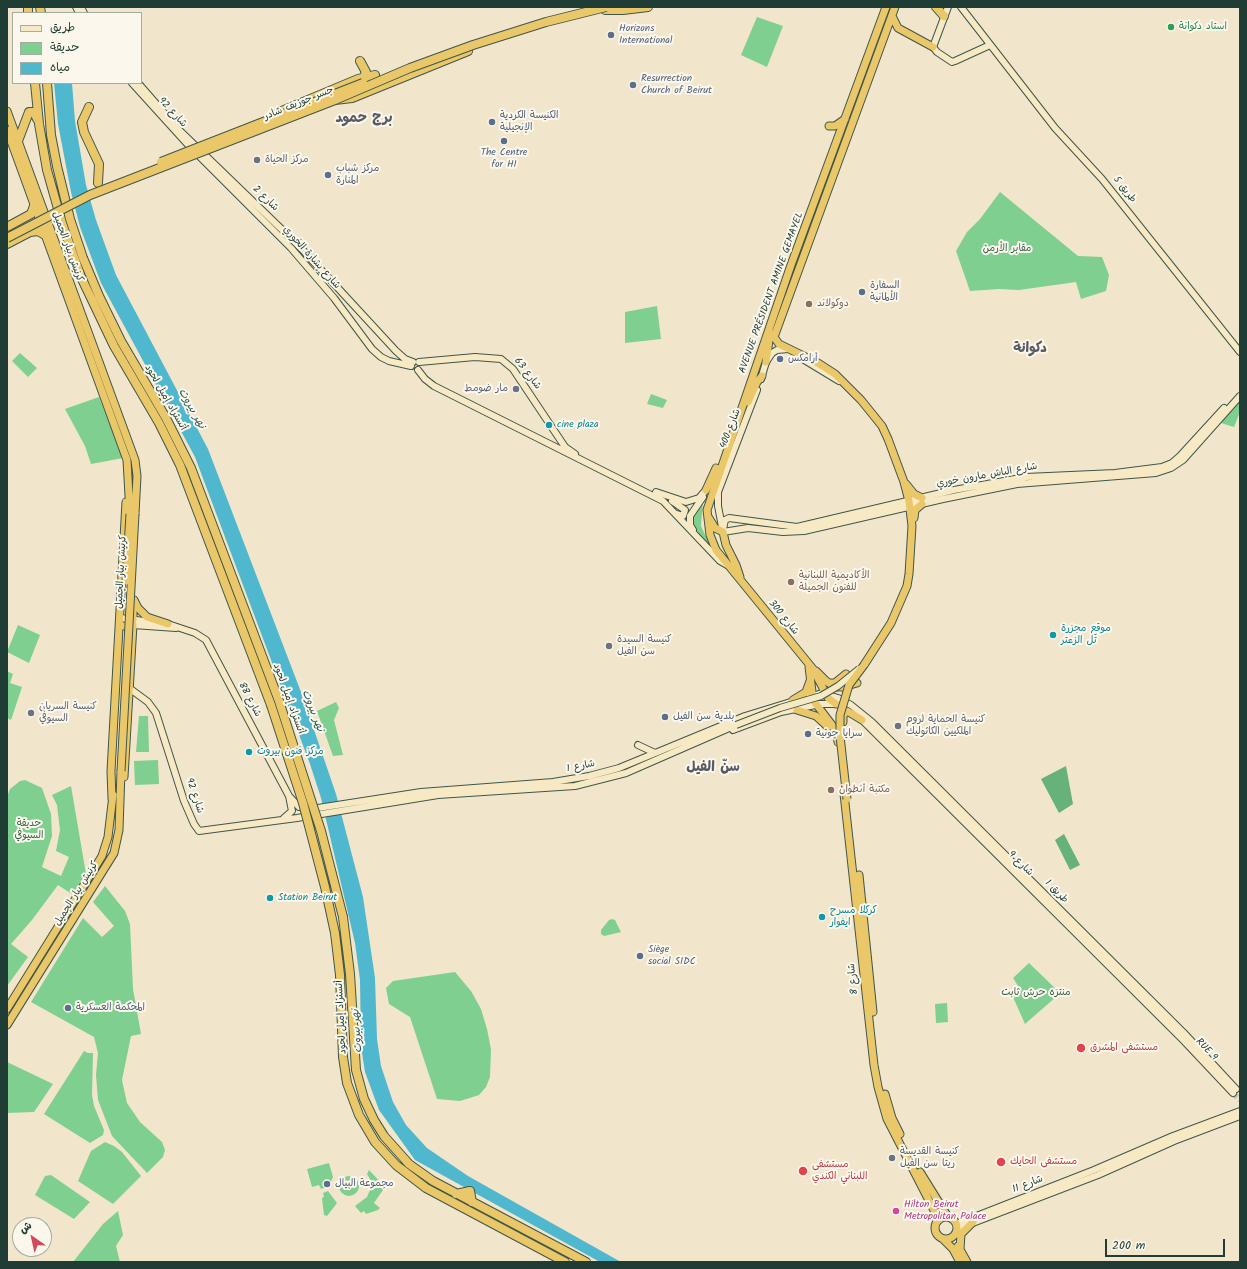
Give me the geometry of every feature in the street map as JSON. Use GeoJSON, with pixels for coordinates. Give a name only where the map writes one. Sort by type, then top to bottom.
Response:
{"type":"FeatureCollection","features":[{"type":"Feature","properties":{"kind":"highway","name":"جسر جوزيف شادر"},"geometry":{"type":"LineString","coordinates":[[7,233],[96,186],[490,33],[582,7]]}},
{"type":"Feature","properties":{"kind":"highway","name":"جسر جوزيف شادر"},"geometry":{"type":"LineString","coordinates":[[7,238],[90,195],[335,100],[410,68],[472,45],[566,16],[607,9],[648,7]]}},
{"type":"Feature","properties":{"kind":"highway","name":"AVENUE PRÉSIDENT AMINE GEMAYEL"},"geometry":{"type":"LineString","coordinates":[[741,582],[713,545],[707,514],[708,502],[886,7]]}},
{"type":"Feature","properties":{"kind":"highway","name":"AVENUE PRÉSIDENT AMINE GEMAYEL"},"geometry":{"type":"LineString","coordinates":[[788,349],[777,343],[774,337],[895,7]]}},
{"type":"Feature","properties":{"kind":"highway"},"geometry":{"type":"LineString","coordinates":[[936,7],[944,16]]}},
{"type":"Feature","properties":{"kind":"highway"},"geometry":{"type":"LineString","coordinates":[[892,16],[898,28],[933,48]]}},
{"type":"Feature","properties":{"kind":"highway"},"geometry":{"type":"LineString","coordinates":[[335,100],[352,98],[468,51]]}},
{"type":"Feature","properties":{"kind":"highway"},"geometry":{"type":"LineString","coordinates":[[360,61],[366,72],[360,78]]}},
{"type":"Feature","properties":{"kind":"highway"},"geometry":{"type":"LineString","coordinates":[[256,125],[277,113],[360,78],[375,75]]}},
{"type":"Feature","properties":{"kind":"highway","name":"أتستراد إميل لحود"},"geometry":{"type":"LineString","coordinates":[[35,84],[39,124],[54,194],[81,277],[114,346],[159,423],[182,468],[271,705],[303,803],[325,887],[335,933],[340,975],[344,1057],[347,1083],[359,1115],[375,1142],[396,1165],[426,1188],[565,1262]]}},
{"type":"Feature","properties":{"kind":"highway","name":"أتستراد إميل لحود"},"geometry":{"type":"LineString","coordinates":[[47,84],[55,161],[70,219],[83,258],[99,296],[121,341],[166,418],[191,468],[279,701],[321,831],[343,917],[350,974],[354,1053],[357,1075],[364,1099],[384,1136],[409,1164],[433,1181],[456,1194],[470,1191],[472,1202],[586,1262]]}},
{"type":"Feature","properties":{"kind":"highway","name":"كرنيش بيار الجميل"},"geometry":{"type":"LineString","coordinates":[[7,111],[135,460],[119,770],[120,799],[117,842],[110,860],[7,1025]]}},
{"type":"Feature","properties":{"kind":"highway"},"geometry":{"type":"LineString","coordinates":[[87,111],[85,130],[102,163],[103,173],[96,186]]}},
{"type":"Feature","properties":{"kind":"highway"},"geometry":{"type":"LineString","coordinates":[[18,141],[29,112],[35,113],[39,124]]}},
{"type":"Feature","properties":{"kind":"highway"},"geometry":{"type":"LineString","coordinates":[[838,138],[829,126],[835,126],[845,118]]}},
{"type":"Feature","properties":{"kind":"highway","name":"كرنيش بيار الجميل"},"geometry":{"type":"LineString","coordinates":[[7,130],[133,476]]}},
{"type":"Feature","properties":{"kind":"highway"},"geometry":{"type":"LineString","coordinates":[[7,227],[31,214],[34,206]]}},
{"type":"Feature","properties":{"kind":"highway"},"geometry":{"type":"LineString","coordinates":[[7,244],[30,232],[38,231],[45,235]]}},
{"type":"Feature","properties":{"kind":"highway"},"geometry":{"type":"LineString","coordinates":[[766,362],[769,329]]}},
{"type":"Feature","properties":{"kind":"highway"},"geometry":{"type":"LineString","coordinates":[[788,349],[818,363],[839,378],[882,426],[893,447],[904,482],[912,526]]}},
{"type":"Feature","properties":{"kind":"highway"},"geometry":{"type":"LineString","coordinates":[[741,410],[748,401],[756,382],[762,376]]}},
{"type":"Feature","properties":{"kind":"highway"},"geometry":{"type":"LineString","coordinates":[[706,490],[726,450]]}},
{"type":"Feature","properties":{"kind":"highway"},"geometry":{"type":"LineString","coordinates":[[120,799],[125,770],[138,511],[133,476]]}},
{"type":"Feature","properties":{"kind":"highway"},"geometry":{"type":"LineString","coordinates":[[112,799],[111,771],[125,510],[133,476]]}},
{"type":"Feature","properties":{"kind":"highway"},"geometry":{"type":"LineString","coordinates":[[851,812],[847,799],[840,736],[840,717],[849,685],[882,639],[900,606],[907,586],[914,511],[922,501],[904,482]]}},
{"type":"Feature","properties":{"kind":"highway"},"geometry":{"type":"LineString","coordinates":[[707,514],[715,528],[723,531],[726,545],[736,565],[741,582]]}},
{"type":"Feature","properties":{"kind":"highway","name":"شارع 300"},"geometry":{"type":"LineString","coordinates":[[741,582],[811,668]]}},
{"type":"Feature","properties":{"kind":"highway"},"geometry":{"type":"LineString","coordinates":[[133,597],[142,613],[168,624]]}},
{"type":"Feature","properties":{"kind":"highway"},"geometry":{"type":"LineString","coordinates":[[118,638],[124,626],[133,623]]}},
{"type":"Feature","properties":{"kind":"highway"},"geometry":{"type":"LineString","coordinates":[[811,668],[828,683],[842,688],[857,683]]}},
{"type":"Feature","properties":{"kind":"highway"},"geometry":{"type":"LineString","coordinates":[[811,668],[830,700],[836,704]]}},
{"type":"Feature","properties":{"kind":"highway","name":"شارع 8"},"geometry":{"type":"LineString","coordinates":[[811,668],[810,696],[837,734],[852,854],[874,1065],[878,1087],[887,1119],[939,1220]]}},
{"type":"Feature","properties":{"kind":"highway"},"geometry":{"type":"LineString","coordinates":[[828,683],[835,682],[846,674]]}},
{"type":"Feature","properties":{"kind":"highway"},"geometry":{"type":"LineString","coordinates":[[116,678],[129,688]]}},
{"type":"Feature","properties":{"kind":"highway"},"geometry":{"type":"LineString","coordinates":[[793,700],[806,692],[811,679]]}},
{"type":"Feature","properties":{"kind":"highway"},"geometry":{"type":"LineString","coordinates":[[116,700],[123,695],[129,698]]}},
{"type":"Feature","properties":{"kind":"highway"},"geometry":{"type":"LineString","coordinates":[[797,710],[817,717],[837,734]]}},
{"type":"Feature","properties":{"kind":"highway"},"geometry":{"type":"LineString","coordinates":[[851,812],[843,717],[846,712],[853,714],[862,720]]}},
{"type":"Feature","properties":{"kind":"highway"},"geometry":{"type":"LineString","coordinates":[[837,734],[836,723],[843,728]]}},
{"type":"Feature","properties":{"kind":"highway","name":"كرنيش بيار الجميل"},"geometry":{"type":"LineString","coordinates":[[7,1009],[102,856],[108,837],[112,799],[119,770]]}},
{"type":"Feature","properties":{"kind":"highway","name":"شارع 8"},"geometry":{"type":"LineString","coordinates":[[851,812],[878,1064],[883,1088],[892,1118],[918,1169],[948,1217]]}},
{"type":"Feature","properties":{"kind":"highway"},"geometry":{"type":"LineString","coordinates":[[960,1262],[953,1249],[938,1236],[935,1229],[939,1220],[948,1217],[952,1219],[956,1229],[956,1242],[966,1262]]}},
{"type":"Feature","properties":{"kind":"highway"},"geometry":{"type":"LineString","coordinates":[[960,1249],[960,1234],[973,1222]]}},
{"type":"Feature","properties":{"kind":"highway"},"geometry":{"type":"LineString","coordinates":[[943,1239],[949,1239],[956,1229]]}},
{"type":"Feature","properties":{"kind":"main road"},"geometry":{"type":"LineString","coordinates":[[948,7],[933,48],[952,62],[990,45]]}},
{"type":"Feature","properties":{"kind":"main road","name":"طريق 5"},"geometry":{"type":"LineString","coordinates":[[961,7],[1055,128],[1116,196],[1240,352]]}},
{"type":"Feature","properties":{"kind":"main road","name":"شارع 92"},"geometry":{"type":"LineString","coordinates":[[133,84],[201,154]]}},
{"type":"Feature","properties":{"kind":"main road","name":"شارع 92"},"geometry":{"type":"LineString","coordinates":[[139,84],[201,154]]}},
{"type":"Feature","properties":{"kind":"main road","name":"شارع 2"},"geometry":{"type":"LineString","coordinates":[[201,154],[267,214],[396,351],[414,364]]}},
{"type":"Feature","properties":{"kind":"main road","name":"شارع بشارة الخوري"},"geometry":{"type":"LineString","coordinates":[[201,154],[291,248],[334,298],[381,357],[389,361],[414,364]]}},
{"type":"Feature","properties":{"kind":"main road"},"geometry":{"type":"LineString","coordinates":[[334,298],[339,296],[341,292]]}},
{"type":"Feature","properties":{"kind":"main road"},"geometry":{"type":"LineString","coordinates":[[340,307],[342,302],[347,299]]}},
{"type":"Feature","properties":{"kind":"main road"},"geometry":{"type":"LineString","coordinates":[[766,362],[774,351],[788,349]]}},
{"type":"Feature","properties":{"kind":"main road","name":"شارع 63"},"geometry":{"type":"LineString","coordinates":[[414,364],[475,357],[501,359],[513,369],[568,452]]}},
{"type":"Feature","properties":{"kind":"main road","name":"شارع 400"},"geometry":{"type":"LineString","coordinates":[[723,531],[718,506],[718,492],[766,362]]}},
{"type":"Feature","properties":{"kind":"main road"},"geometry":{"type":"LineString","coordinates":[[414,364],[420,366],[418,370],[425,379],[434,386],[663,500],[720,561],[727,565]]}},
{"type":"Feature","properties":{"kind":"main road","name":"شارع الباش مارون خوري"},"geometry":{"type":"LineString","coordinates":[[922,501],[954,490],[1026,477],[1114,473],[1151,469],[1168,465],[1180,456],[1240,390]]}},
{"type":"Feature","properties":{"kind":"main road"},"geometry":{"type":"LineString","coordinates":[[909,504],[797,527],[732,518],[726,519],[723,531],[755,528],[783,532],[798,532],[922,501],[1032,482],[1121,477],[1165,471],[1183,460],[1240,396]]}},
{"type":"Feature","properties":{"kind":"main road"},"geometry":{"type":"LineString","coordinates":[[568,452],[663,495],[683,507],[686,512],[681,516],[674,512]]}},
{"type":"Feature","properties":{"kind":"main road"},"geometry":{"type":"LineString","coordinates":[[663,495],[686,502],[699,498],[706,490]]}},
{"type":"Feature","properties":{"kind":"main road"},"geometry":{"type":"LineString","coordinates":[[700,540],[691,528],[690,516],[706,490]]}},
{"type":"Feature","properties":{"kind":"main road","name":"شارع 88"},"geometry":{"type":"LineString","coordinates":[[120,618],[133,623],[177,628]]}},
{"type":"Feature","properties":{"kind":"main road","name":"شارع 88"},"geometry":{"type":"LineString","coordinates":[[133,623],[168,624],[195,633],[206,640],[289,796]]}},
{"type":"Feature","properties":{"kind":"main road","name":"شارع 1"},"geometry":{"type":"LineString","coordinates":[[342,807],[438,795],[566,788],[626,773],[736,725],[780,708],[821,696],[842,683],[864,665]]}},
{"type":"Feature","properties":{"kind":"main road","name":"شارع 92"},"geometry":{"type":"LineString","coordinates":[[129,688],[142,696],[156,713],[184,801],[194,824],[199,831],[276,820],[319,810]]}},
{"type":"Feature","properties":{"kind":"main road","name":"شارع 1"},"geometry":{"type":"LineString","coordinates":[[342,807],[442,789],[553,782],[582,777],[619,768],[745,716],[793,700],[819,693],[826,694]]}},
{"type":"Feature","properties":{"kind":"main road","name":"طريق 1"},"geometry":{"type":"LineString","coordinates":[[826,694],[840,698],[859,711],[922,771],[1168,1017],[1234,1091]]}},
{"type":"Feature","properties":{"kind":"main road"},"geometry":{"type":"LineString","coordinates":[[129,698],[134,695],[142,696]]}},
{"type":"Feature","properties":{"kind":"main road"},"geometry":{"type":"LineString","coordinates":[[781,712],[810,704],[810,696]]}},
{"type":"Feature","properties":{"kind":"main road","name":"شارع 1"},"geometry":{"type":"LineString","coordinates":[[714,735],[729,732],[781,712],[826,703],[836,704]]}},
{"type":"Feature","properties":{"kind":"main road","name":"شارع 9"},"geometry":{"type":"LineString","coordinates":[[836,704],[850,710],[862,720],[1164,1022]]}},
{"type":"Feature","properties":{"kind":"main road"},"geometry":{"type":"LineString","coordinates":[[638,745],[654,753]]}},
{"type":"Feature","properties":{"kind":"main road"},"geometry":{"type":"LineString","coordinates":[[600,780],[638,766],[642,763],[644,758]]}},
{"type":"Feature","properties":{"kind":"main road"},"geometry":{"type":"LineString","coordinates":[[289,796],[299,807],[319,810],[342,807]]}},
{"type":"Feature","properties":{"kind":"main road"},"geometry":{"type":"LineString","coordinates":[[276,820],[291,814],[293,809],[289,796]]}},
{"type":"Feature","properties":{"kind":"main road","name":"RUE 9"},"geometry":{"type":"LineString","coordinates":[[1164,1022],[1234,1091]]}},
{"type":"Feature","properties":{"kind":"main road"},"geometry":{"type":"LineString","coordinates":[[1173,1138],[1240,1111]]}},
{"type":"Feature","properties":{"kind":"main road"},"geometry":{"type":"LineString","coordinates":[[1173,1138],[1240,1116]]}},
{"type":"Feature","properties":{"kind":"main road","name":"شارع 11"},"geometry":{"type":"LineString","coordinates":[[956,1229],[1098,1175],[1173,1138]]}},
{"type":"Feature","properties":{"kind":"main road","name":"شارع 11"},"geometry":{"type":"LineString","coordinates":[[956,1229],[1173,1138]]}},
{"type":"Feature","properties":{"kind":"green space"},"geometry":{"type":"Polygon","coordinates":[[[757,17],[783,26],[767,67],[741,55],[757,17]]]}},
{"type":"Feature","properties":{"kind":"green space","name":"مقابر الأرمن"},"geometry":{"type":"Polygon","coordinates":[[[1000,192],[1078,256],[1102,257],[1109,275],[1106,291],[1081,299],[1076,282],[1019,290],[999,289],[970,291],[956,251],[967,232],[980,219],[1000,192]]]}},
{"type":"Feature","properties":{"kind":"green space"},"geometry":{"type":"Polygon","coordinates":[[[657,306],[661,339],[625,343],[625,312],[657,306]]]}},
{"type":"Feature","properties":{"kind":"green space"},"geometry":{"type":"Polygon","coordinates":[[[20,353],[37,368],[28,377],[12,361],[20,353]]]}},
{"type":"Feature","properties":{"kind":"green space"},"geometry":{"type":"Polygon","coordinates":[[[651,394],[667,400],[663,408],[647,404],[651,394]]]}},
{"type":"Feature","properties":{"kind":"green space"},"geometry":{"type":"Polygon","coordinates":[[[99,397],[123,458],[91,464],[85,446],[65,409],[99,397]]]}},
{"type":"Feature","properties":{"kind":"green space"},"geometry":{"type":"Polygon","coordinates":[[[1240,402],[1240,412],[1234,427],[1221,423],[1236,404],[1240,402]]]}},
{"type":"Feature","properties":{"kind":"green space"},"geometry":{"type":"Polygon","coordinates":[[[703,501],[701,526],[713,552],[692,524],[691,516],[703,501]]]}},
{"type":"Feature","properties":{"kind":"green space"},"geometry":{"type":"Polygon","coordinates":[[[18,625],[40,635],[29,663],[7,652],[18,625]]]}},
{"type":"Feature","properties":{"kind":"green space"},"geometry":{"type":"Polygon","coordinates":[[[7,671],[13,674],[10,683],[22,687],[11,720],[7,718],[7,671]]]}},
{"type":"Feature","properties":{"kind":"green space"},"geometry":{"type":"Polygon","coordinates":[[[336,702],[339,708],[334,720],[343,755],[333,756],[317,711],[336,702]]]}},
{"type":"Feature","properties":{"kind":"green space"},"geometry":{"type":"Polygon","coordinates":[[[139,716],[148,716],[149,752],[136,752],[139,716]]]}},
{"type":"Feature","properties":{"kind":"green space"},"geometry":{"type":"Polygon","coordinates":[[[158,760],[159,784],[135,785],[134,761],[158,760]]]}},
{"type":"Feature","properties":{"kind":"green space"},"geometry":{"type":"Polygon","coordinates":[[[1066,766],[1073,804],[1059,813],[1041,779],[1066,766]]]}},
{"type":"Feature","properties":{"kind":"green space","name":"حديقة السيوفي"},"geometry":{"type":"Polygon","coordinates":[[[25,780],[42,788],[51,814],[52,836],[42,867],[61,876],[69,857],[56,851],[60,830],[57,805],[52,795],[71,786],[86,874],[75,896],[58,885],[32,920],[11,944],[28,957],[7,986],[7,797],[10,789],[20,781],[25,780]]]}},
{"type":"Feature","properties":{"kind":"green space"},"geometry":{"type":"Polygon","coordinates":[[[1064,834],[1080,865],[1070,870],[1055,840],[1064,834]]]}},
{"type":"Feature","properties":{"kind":"green space"},"geometry":{"type":"Polygon","coordinates":[[[105,886],[125,911],[130,924],[133,989],[141,1034],[131,1036],[122,1080],[127,1103],[140,1122],[162,1142],[165,1150],[163,1157],[147,1173],[112,1136],[98,1100],[96,1075],[98,1053],[94,1037],[31,1002],[83,918],[102,937],[114,926],[93,902],[105,886]]]}},
{"type":"Feature","properties":{"kind":"green space"},"geometry":{"type":"Polygon","coordinates":[[[609,920],[615,920],[621,932],[604,936],[601,934],[601,930],[609,920]]]}},
{"type":"Feature","properties":{"kind":"green space","name":"منتزه حرش ثابت"},"geometry":{"type":"Polygon","coordinates":[[[1029,963],[1056,989],[1057,996],[1025,1024],[1013,997],[1020,989],[1013,978],[1029,963]]]}},
{"type":"Feature","properties":{"kind":"green space"},"geometry":{"type":"Polygon","coordinates":[[[455,972],[471,991],[481,1009],[491,1049],[490,1077],[486,1087],[479,1095],[460,1101],[437,1099],[410,1017],[389,1004],[386,988],[393,981],[455,972]]]}},
{"type":"Feature","properties":{"kind":"green space"},"geometry":{"type":"Polygon","coordinates":[[[947,1003],[948,1022],[936,1023],[935,1004],[947,1003]]]}},
{"type":"Feature","properties":{"kind":"green space"},"geometry":{"type":"Polygon","coordinates":[[[84,1051],[93,1053],[92,1095],[94,1106],[104,1130],[103,1135],[90,1143],[44,1114],[84,1051]]]}},
{"type":"Feature","properties":{"kind":"green space"},"geometry":{"type":"Polygon","coordinates":[[[7,1062],[53,1084],[34,1112],[7,1113],[7,1062]]]}},
{"type":"Feature","properties":{"kind":"green space"},"geometry":{"type":"Polygon","coordinates":[[[105,1142],[122,1152],[141,1176],[113,1204],[78,1181],[91,1151],[105,1142]]]}},
{"type":"Feature","properties":{"kind":"green space"},"geometry":{"type":"Polygon","coordinates":[[[329,1163],[333,1177],[329,1186],[321,1189],[319,1185],[312,1187],[307,1169],[329,1163]]]}},
{"type":"Feature","properties":{"kind":"green space"},"geometry":{"type":"Polygon","coordinates":[[[369,1170],[385,1187],[374,1203],[380,1208],[366,1214],[364,1211],[361,1213],[355,1206],[367,1197],[370,1190],[370,1179],[367,1174],[369,1170]]]}},
{"type":"Feature","properties":{"kind":"green space"},"geometry":{"type":"Polygon","coordinates":[[[51,1175],[90,1202],[74,1219],[35,1195],[45,1176],[51,1175]]]}},
{"type":"Feature","properties":{"kind":"green space"},"geometry":{"type":"Polygon","coordinates":[[[349,1176],[356,1179],[359,1186],[356,1193],[349,1196],[342,1193],[339,1186],[342,1179],[349,1176]]]}},
{"type":"Feature","properties":{"kind":"green space"},"geometry":{"type":"Polygon","coordinates":[[[328,1191],[337,1203],[327,1216],[324,1215],[322,1198],[324,1197],[323,1193],[328,1191]]]}},
{"type":"Feature","properties":{"kind":"green space"},"geometry":{"type":"Polygon","coordinates":[[[118,1211],[123,1235],[116,1246],[120,1262],[73,1262],[103,1224],[118,1211]]]}},
{"type":"Feature","properties":{"kind":"water"},"geometry":{"type":"Polygon","coordinates":[[[54,84],[72,84],[75,121],[86,185],[96,220],[116,275],[208,449],[301,692],[336,794],[363,897],[375,978],[377,1039],[381,1066],[393,1102],[406,1125],[427,1148],[468,1176],[621,1262],[600,1262],[415,1160],[379,1110],[365,1072],[361,1046],[360,980],[355,943],[321,798],[310,764],[195,457],[101,283],[80,227],[71,192],[58,124],[54,84]]]}},
{"type":"Feature","properties":{"kind":"tunnel"},"geometry":{"type":"LineString","coordinates":[[1233,1093],[1240,1100]]}},
{"type":"Feature","properties":{"kind":"place","name":"استاد دكوانة"},"geometry":{"type":"Point","coordinates":[1171,27]}},
{"type":"Feature","properties":{"kind":"place","name":"Horizons International"},"geometry":{"type":"Point","coordinates":[611,35]}},
{"type":"Feature","properties":{"kind":"place","name":"Resurrection Church of Beirut"},"geometry":{"type":"Point","coordinates":[633,85]}},
{"type":"Feature","properties":{"kind":"place","name":"الكنيسة الكردية الإنجيلية"},"geometry":{"type":"Point","coordinates":[492,122]}},
{"type":"Feature","properties":{"kind":"place","name":"The Centre for HI"},"geometry":{"type":"Point","coordinates":[504,141]}},
{"type":"Feature","properties":{"kind":"place","name":"مركز الحياة"},"geometry":{"type":"Point","coordinates":[257,160]}},
{"type":"Feature","properties":{"kind":"place","name":"مركز شباب المنارة"},"geometry":{"type":"Point","coordinates":[328,175]}},
{"type":"Feature","properties":{"kind":"place","name":"السفارة الألمانية"},"geometry":{"type":"Point","coordinates":[862,292]}},
{"type":"Feature","properties":{"kind":"place","name":"دوكولاند"},"geometry":{"type":"Point","coordinates":[809,304]}},
{"type":"Feature","properties":{"kind":"place","name":"أرامكس"},"geometry":{"type":"Point","coordinates":[780,359]}},
{"type":"Feature","properties":{"kind":"place","name":"مار ضومط"},"geometry":{"type":"Point","coordinates":[516,389]}},
{"type":"Feature","properties":{"kind":"place","name":"cine plaza"},"geometry":{"type":"Point","coordinates":[549,425]}},
{"type":"Feature","properties":{"kind":"place","name":"الأكاديمية اللبنانية للفنون الجميلة"},"geometry":{"type":"Point","coordinates":[791,582]}},
{"type":"Feature","properties":{"kind":"place","name":"موقع مجزرة تل الزعتر"},"geometry":{"type":"Point","coordinates":[1053,635]}},
{"type":"Feature","properties":{"kind":"place","name":"كنيسة السيدة سن الفيل"},"geometry":{"type":"Point","coordinates":[609,646]}},
{"type":"Feature","properties":{"kind":"place","name":"كنيسة السريان السيوفي"},"geometry":{"type":"Point","coordinates":[31,713]}},
{"type":"Feature","properties":{"kind":"place","name":"بلدية سن الفيل"},"geometry":{"type":"Point","coordinates":[665,717]}},
{"type":"Feature","properties":{"kind":"place","name":"كنيسة الحماية لروم الملكيين الكاثوليك"},"geometry":{"type":"Point","coordinates":[898,726]}},
{"type":"Feature","properties":{"kind":"place","name":"سرايا جونية"},"geometry":{"type":"Point","coordinates":[808,734]}},
{"type":"Feature","properties":{"kind":"place","name":"مركز فنون بيروت"},"geometry":{"type":"Point","coordinates":[249,752]}},
{"type":"Feature","properties":{"kind":"place","name":"مكتبة أنطوان"},"geometry":{"type":"Point","coordinates":[831,790]}},
{"type":"Feature","properties":{"kind":"place","name":"Station Beirut"},"geometry":{"type":"Point","coordinates":[270,898]}},
{"type":"Feature","properties":{"kind":"place","name":"كركلا مسرح ايفوار"},"geometry":{"type":"Point","coordinates":[822,917]}},
{"type":"Feature","properties":{"kind":"place","name":"Siège social SIDC"},"geometry":{"type":"Point","coordinates":[640,956]}},
{"type":"Feature","properties":{"kind":"place","name":"المحكمة العسكرية"},"geometry":{"type":"Point","coordinates":[68,1008]}},
{"type":"Feature","properties":{"kind":"place","name":"مستشفى المشرق"},"geometry":{"type":"Point","coordinates":[1081,1048]}},
{"type":"Feature","properties":{"kind":"place","name":"كنيسة القديسة ريتا سن الفيل"},"geometry":{"type":"Point","coordinates":[892,1158]}},
{"type":"Feature","properties":{"kind":"place","name":"مستشفى الحايك"},"geometry":{"type":"Point","coordinates":[1001,1162]}},
{"type":"Feature","properties":{"kind":"place","name":"مستشفى اللبناني الكندي"},"geometry":{"type":"Point","coordinates":[803,1171]}},
{"type":"Feature","properties":{"kind":"place","name":"مجموعة البيال"},"geometry":{"type":"Point","coordinates":[327,1184]}},
{"type":"Feature","properties":{"kind":"place","name":"Hilton Beirut Metropolitan Palace"},"geometry":{"type":"Point","coordinates":[896,1211]}},
{"type":"Feature","properties":{"kind":"district","name":"برج حموﺪ"},"geometry":{"type":"Point","coordinates":[364,120]}},
{"type":"Feature","properties":{"kind":"district","name":"دكوانة"},"geometry":{"type":"Point","coordinates":[1030,350]}},
{"type":"Feature","properties":{"kind":"district","name":"سنّ الفيل"},"geometry":{"type":"Point","coordinates":[713,769]}},
{"type":"Feature","properties":{"kind":"water label","name":"نهر بيروت"},"geometry":{"type":"Point","coordinates":[191,409]}},
{"type":"Feature","properties":{"kind":"water label","name":"نهر بيروت"},"geometry":{"type":"Point","coordinates":[312,711]}},
{"type":"Feature","properties":{"kind":"water label","name":"نهر بيروت"},"geometry":{"type":"Point","coordinates":[358,1031]}}]}
